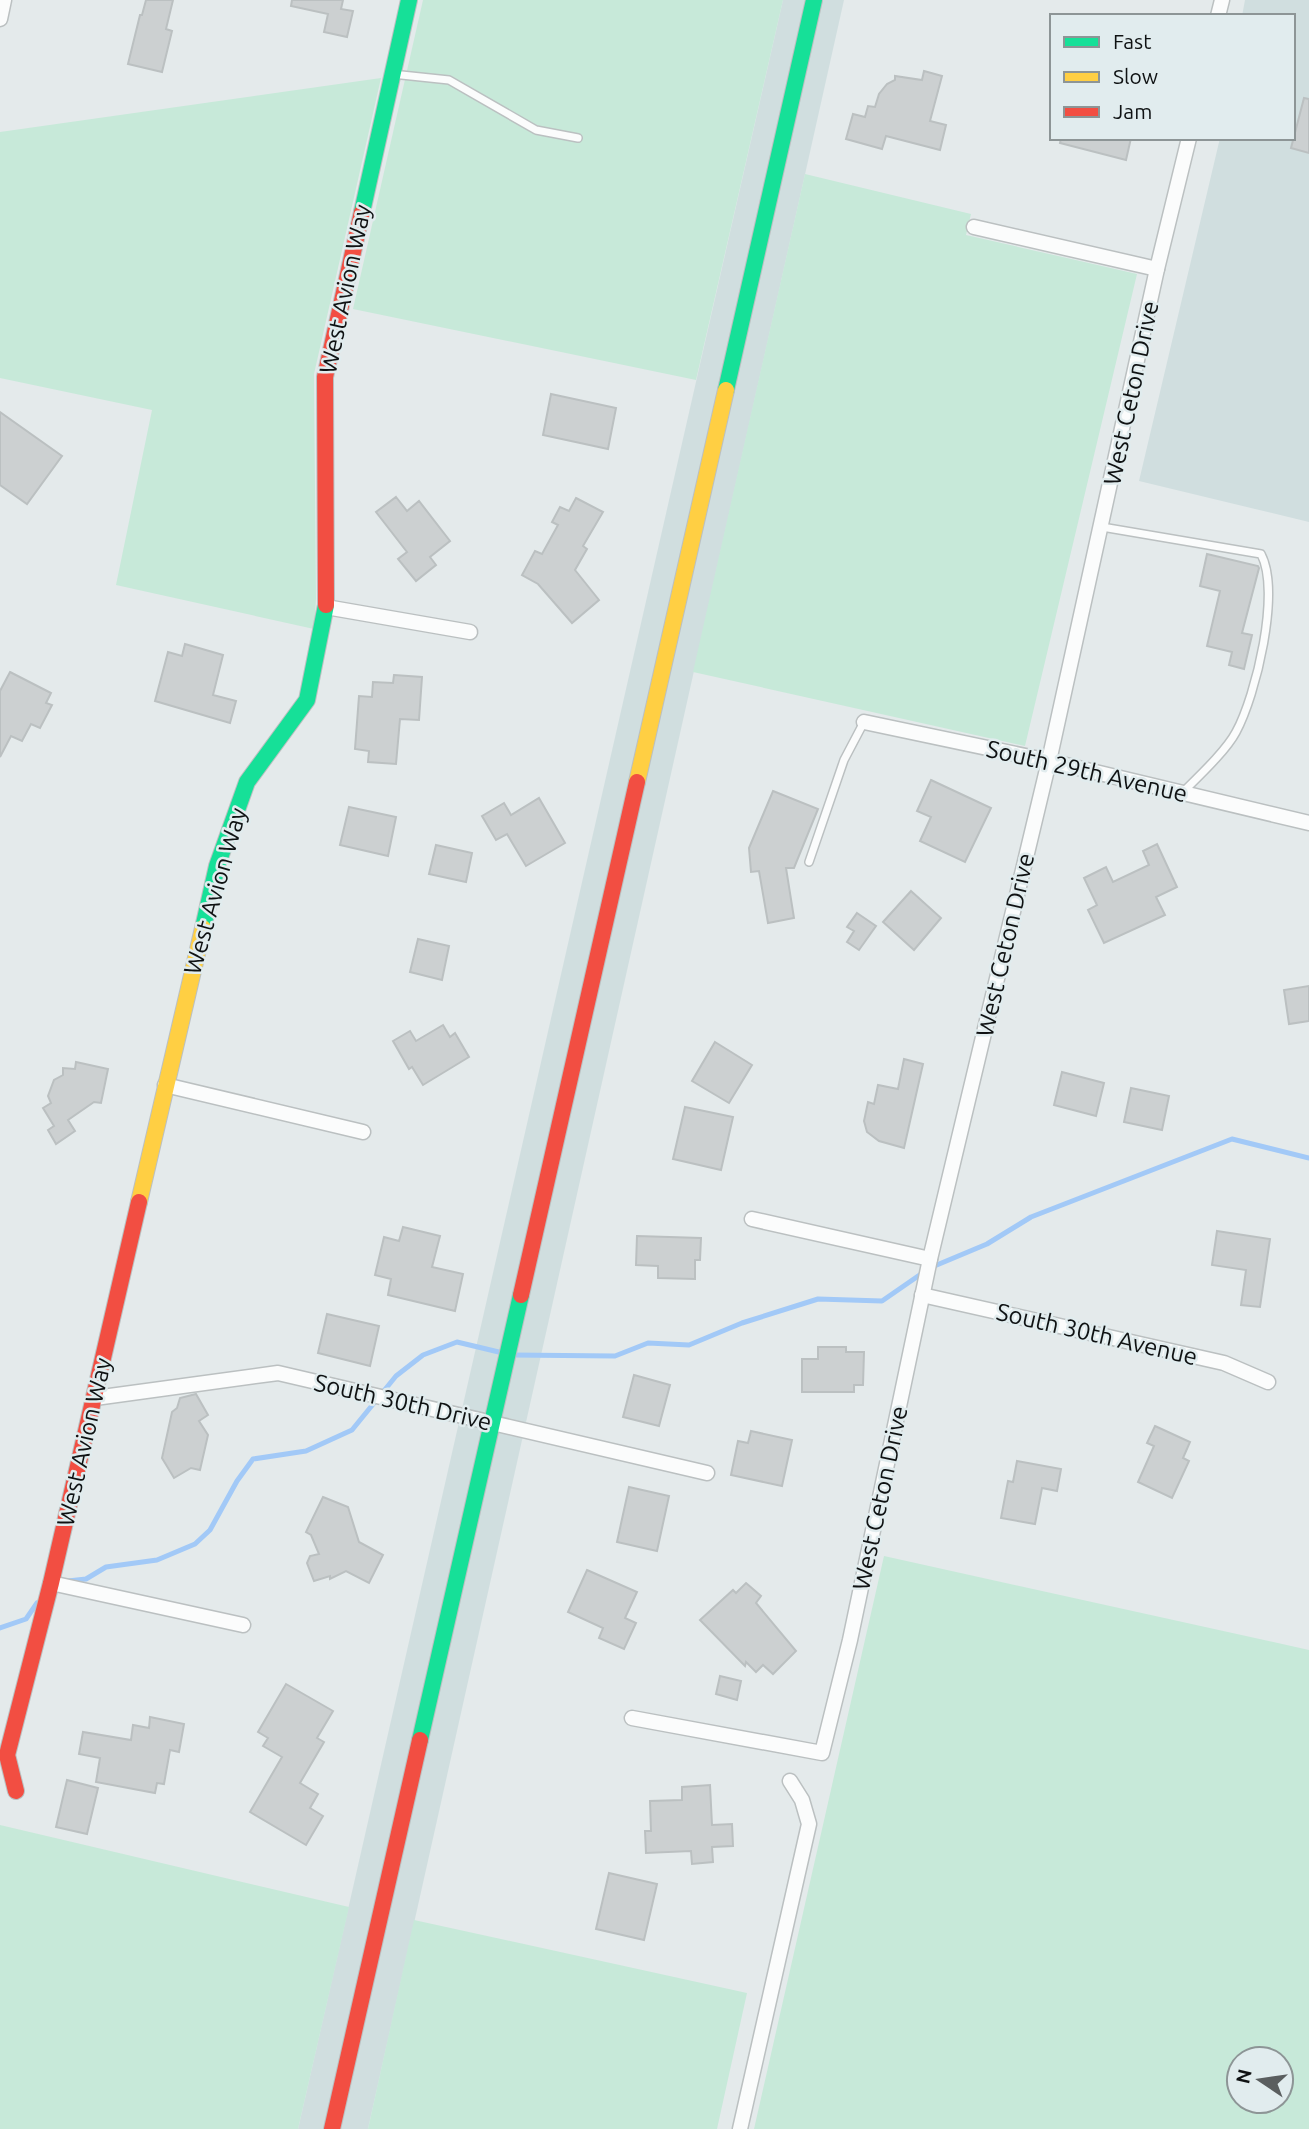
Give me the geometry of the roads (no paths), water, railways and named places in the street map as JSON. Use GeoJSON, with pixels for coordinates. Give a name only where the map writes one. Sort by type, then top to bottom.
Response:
{"type":"FeatureCollection","features":[{"type":"Feature","properties":{"kind":"street"},"geometry":{"type":"LineString","coordinates":[[0,19],[4,0]]}},
{"type":"Feature","properties":{"kind":"street","name":"West Avion Way"},"geometry":{"type":"LineString","coordinates":[[16,1791],[7,1755],[95,1398],[217,866],[247,782],[307,700],[326,607],[325,377],[409,0]]}},
{"type":"Feature","properties":{"kind":"street"},"geometry":{"type":"LineString","coordinates":[[332,2129],[814,0]]}},
{"type":"Feature","properties":{"kind":"street","name":"West Ceton Drive"},"geometry":{"type":"LineString","coordinates":[[632,1718],[822,1753],[850,1640],[922,1294],[1049,761],[1157,270],[1189,140]]}},
{"type":"Feature","properties":{"kind":"street"},"geometry":{"type":"LineString","coordinates":[[974,227],[1157,270]]}},
{"type":"Feature","properties":{"kind":"street"},"geometry":{"type":"LineString","coordinates":[[326,607],[470,632]]}},
{"type":"Feature","properties":{"kind":"street","name":"South 29th Avenue"},"geometry":{"type":"LineString","coordinates":[[864,722],[1049,761],[1309,823]]}},
{"type":"Feature","properties":{"kind":"street"},"geometry":{"type":"LineString","coordinates":[[165,1085],[363,1132]]}},
{"type":"Feature","properties":{"kind":"street"},"geometry":{"type":"LineString","coordinates":[[752,1219],[930,1259]]}},
{"type":"Feature","properties":{"kind":"street","name":"South 30th Avenue"},"geometry":{"type":"LineString","coordinates":[[922,1294],[1224,1363],[1268,1382]]}},
{"type":"Feature","properties":{"kind":"street","name":"South 30th Drive"},"geometry":{"type":"LineString","coordinates":[[95,1398],[278,1373],[707,1473]]}},
{"type":"Feature","properties":{"kind":"street"},"geometry":{"type":"LineString","coordinates":[[51,1583],[243,1625]]}},
{"type":"Feature","properties":{"kind":"street"},"geometry":{"type":"LineString","coordinates":[[740,2129],[809,1824],[802,1800],[790,1781]]}},
{"type":"Feature","properties":{"kind":"lane"},"geometry":{"type":"LineString","coordinates":[[392,74],[449,79],[536,130],[578,138]]}},
{"type":"Feature","properties":{"kind":"lane"},"geometry":{"type":"LineString","coordinates":[[1102,527],[1261,554],[1266,562],[1270,589],[1266,626],[1254,681],[1236,733],[1182,793]]}},
{"type":"Feature","properties":{"kind":"lane"},"geometry":{"type":"LineString","coordinates":[[808,862],[844,760],[864,722]]}},
{"type":"Feature","properties":{"kind":"waterway"},"geometry":{"type":"LineString","coordinates":[[932,1267],[987,1244],[1031,1217],[1232,1139],[1309,1158]]}},
{"type":"Feature","properties":{"kind":"waterway"},"geometry":{"type":"LineString","coordinates":[[512,1355],[615,1356],[648,1343],[689,1345],[742,1323],[818,1299],[882,1301],[924,1272]]}},
{"type":"Feature","properties":{"kind":"waterway"},"geometry":{"type":"LineString","coordinates":[[68,1581],[86,1579],[106,1567],[157,1560],[195,1544],[210,1530],[237,1481],[253,1459],[306,1451],[352,1430],[396,1376],[423,1355],[457,1342],[503,1353]]}},
{"type":"Feature","properties":{"kind":"waterway"},"geometry":{"type":"LineString","coordinates":[[0,1628],[26,1619],[37,1603]]}}]}
